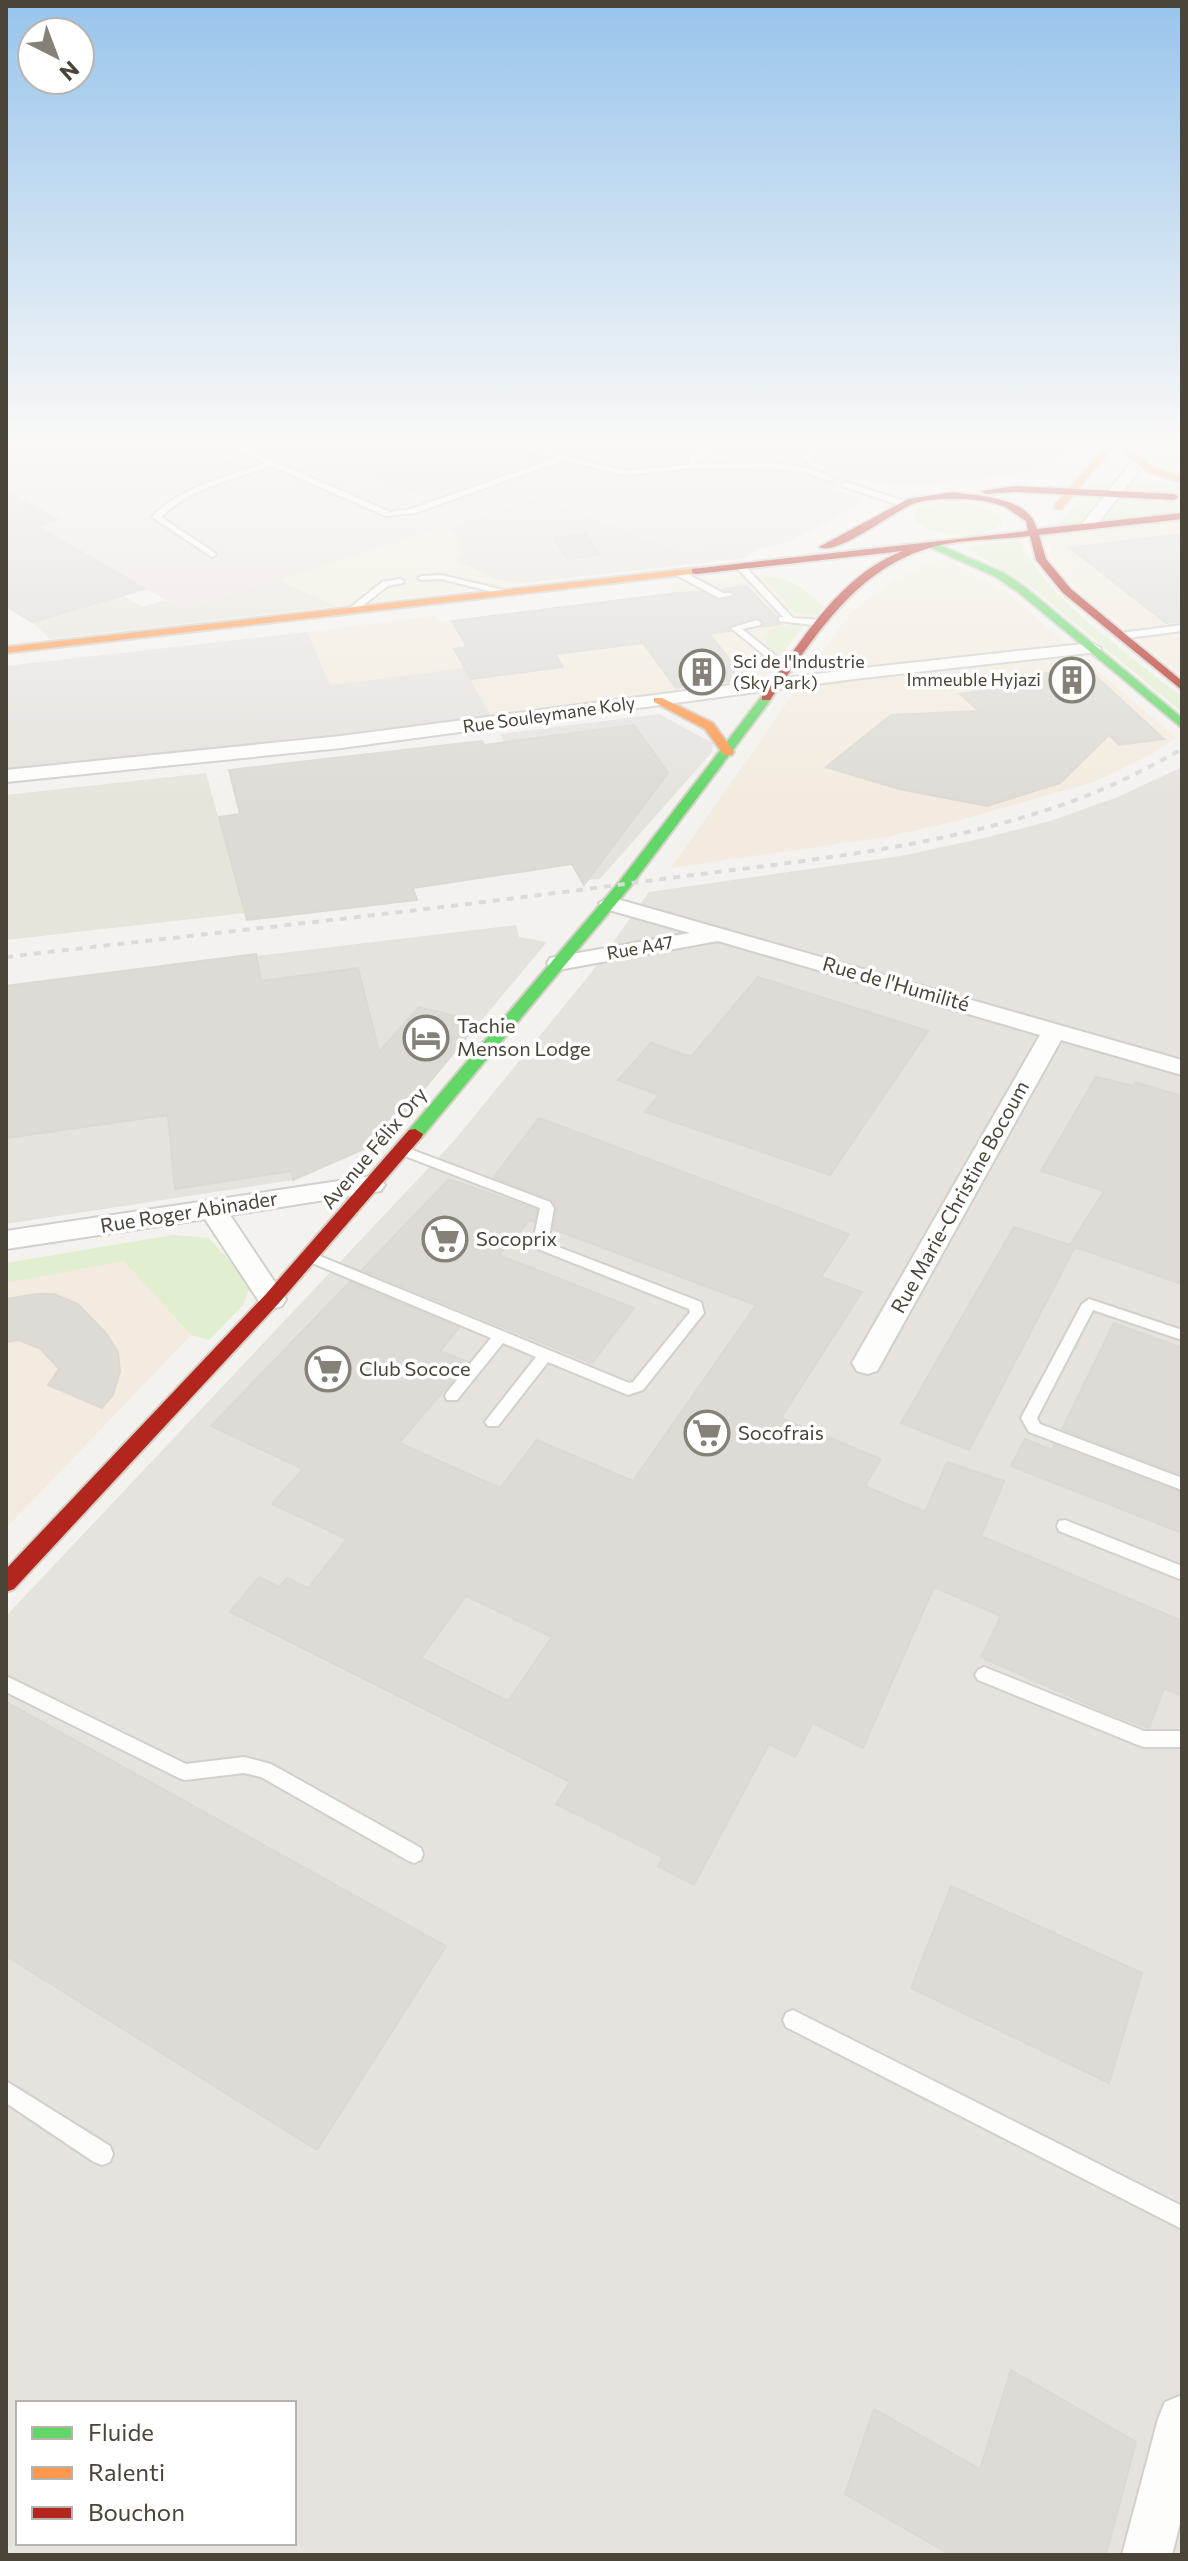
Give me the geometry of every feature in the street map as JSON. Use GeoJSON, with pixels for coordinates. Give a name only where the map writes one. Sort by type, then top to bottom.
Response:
{"type":"FeatureCollection","features":[{"type":"Feature","properties":{"kind":"main road"},"geometry":{"type":"LineString","coordinates":[[6,650],[745,566]]}},
{"type":"Feature","properties":{"kind":"main road"},"geometry":{"type":"LineString","coordinates":[[784,566],[803,576]]}},
{"type":"Feature","properties":{"kind":"main road"},"geometry":{"type":"LineString","coordinates":[[786,566],[833,583],[876,566]]}},
{"type":"Feature","properties":{"kind":"main road","name":"Avenue Félix Ory"},"geometry":{"type":"LineString","coordinates":[[6,1583],[310,1257],[610,903],[728,752],[821,623],[833,583],[843,566]]}},
{"type":"Feature","properties":{"kind":"main road","name":"Avenue Félix Ory"},"geometry":{"type":"LineString","coordinates":[[833,583],[877,566]]}},
{"type":"Feature","properties":{"kind":"main road"},"geometry":{"type":"LineString","coordinates":[[978,566],[1000,575],[1182,724]]}},
{"type":"Feature","properties":{"kind":"main road"},"geometry":{"type":"LineString","coordinates":[[1045,566],[1120,636],[1182,687]]}},
{"type":"Feature","properties":{"kind":"main road"},"geometry":{"type":"LineString","coordinates":[[6,631],[31,647]]}},
{"type":"Feature","properties":{"kind":"main road"},"geometry":{"type":"LineString","coordinates":[[658,700],[714,729],[723,739],[728,752]]}},
{"type":"Feature","properties":{"kind":"street","name":"Rue Souleymane Koly"},"geometry":{"type":"LineString","coordinates":[[6,776],[341,742],[658,700],[783,677],[1092,648]]}},
{"type":"Feature","properties":{"kind":"street","name":"Rue de l'Humilité"},"geometry":{"type":"LineString","coordinates":[[610,903],[1182,1068]]}},
{"type":"Feature","properties":{"kind":"street","name":"Rue A47"},"geometry":{"type":"LineString","coordinates":[[558,963],[722,933]]}},
{"type":"Feature","properties":{"kind":"street","name":"Rue Marie-Christine Bocoum"},"geometry":{"type":"LineString","coordinates":[[867,1363],[1054,1031]]}},
{"type":"Feature","properties":{"kind":"street","name":"Rue Roger Abinader"},"geometry":{"type":"LineString","coordinates":[[6,1240],[372,1185]]}},
{"type":"Feature","properties":{"kind":"street"},"geometry":{"type":"LineString","coordinates":[[211,1208],[272,1299]]}},
{"type":"Feature","properties":{"kind":"street"},"geometry":{"type":"LineString","coordinates":[[1147,2555],[1182,2419]]}},
{"type":"Feature","properties":{"kind":"lane"},"geometry":{"type":"LineString","coordinates":[[740,566],[784,619],[821,623]]}},
{"type":"Feature","properties":{"kind":"lane"},"geometry":{"type":"LineString","coordinates":[[679,573],[722,596],[730,595]]}},
{"type":"Feature","properties":{"kind":"lane"},"geometry":{"type":"LineString","coordinates":[[422,578],[441,577],[510,594]]}},
{"type":"Feature","properties":{"kind":"lane"},"geometry":{"type":"LineString","coordinates":[[350,611],[385,584],[400,581]]}},
{"type":"Feature","properties":{"kind":"lane"},"geometry":{"type":"LineString","coordinates":[[757,623],[734,627],[783,677]]}},
{"type":"Feature","properties":{"kind":"lane"},"geometry":{"type":"LineString","coordinates":[[1120,636],[1182,628]]}},
{"type":"Feature","properties":{"kind":"lane"},"geometry":{"type":"LineString","coordinates":[[310,1257],[633,1389],[698,1309],[543,1246],[540,1241],[545,1205],[402,1150]]}},
{"type":"Feature","properties":{"kind":"lane"},"geometry":{"type":"LineString","coordinates":[[1182,1335],[1089,1304],[1029,1418],[1029,1424],[1182,1484]]}},
{"type":"Feature","properties":{"kind":"lane"},"geometry":{"type":"LineString","coordinates":[[452,1396],[501,1336]]}},
{"type":"Feature","properties":{"kind":"lane"},"geometry":{"type":"LineString","coordinates":[[493,1422],[545,1355]]}},
{"type":"Feature","properties":{"kind":"lane"},"geometry":{"type":"LineString","coordinates":[[1065,1526],[1182,1573]]}},
{"type":"Feature","properties":{"kind":"lane"},"geometry":{"type":"LineString","coordinates":[[984,1675],[1144,1739],[1182,1739]]}},
{"type":"Feature","properties":{"kind":"lane"},"geometry":{"type":"LineString","coordinates":[[6,1684],[185,1772],[244,1765],[265,1770],[414,1854]]}},
{"type":"Feature","properties":{"kind":"lane"},"geometry":{"type":"LineString","coordinates":[[793,2020],[1182,2218]]}},
{"type":"Feature","properties":{"kind":"lane"},"geometry":{"type":"LineString","coordinates":[[6,2091],[102,2154]]}},
{"type":"Feature","properties":{"kind":"shaded area"},"geometry":{"type":"Polygon","coordinates":[[[106,566],[324,566],[183,610],[106,566]]]}},
{"type":"Feature","properties":{"kind":"shaded area"},"geometry":{"type":"Polygon","coordinates":[[[324,566],[467,566],[498,580],[524,583],[337,606],[277,580],[324,566]]]}},
{"type":"Feature","properties":{"kind":"shaded area"},"geometry":{"type":"Polygon","coordinates":[[[466,566],[679,566],[524,583],[498,580],[466,566]]]}},
{"type":"Feature","properties":{"kind":"shaded area"},"geometry":{"type":"Polygon","coordinates":[[[928,566],[957,566],[1004,590],[1176,738],[1150,755],[1094,782],[961,820],[886,837],[671,868],[848,616],[877,591],[905,574],[928,566]]]}},
{"type":"Feature","properties":{"kind":"shaded area"},"geometry":{"type":"Polygon","coordinates":[[[1057,566],[1182,566],[1182,675],[1078,591],[1057,566]]]}},
{"type":"Feature","properties":{"kind":"shaded area"},"geometry":{"type":"Polygon","coordinates":[[[739,576],[779,577],[802,587],[817,614],[804,624],[769,674],[751,683],[492,718],[464,668],[330,685],[307,632],[435,616],[439,622],[676,593],[669,584],[739,576]]]}},
{"type":"Feature","properties":{"kind":"shaded area"},"geometry":{"type":"Polygon","coordinates":[[[277,580],[337,606],[50,639],[32,622],[122,595],[142,607],[165,600],[183,610],[277,580]]]}},
{"type":"Feature","properties":{"kind":"shaded area"},"geometry":{"type":"Polygon","coordinates":[[[307,632],[330,685],[464,668],[492,718],[328,738],[6,769],[6,666],[307,632]]]}},
{"type":"Feature","properties":{"kind":"shaded area"},"geometry":{"type":"Polygon","coordinates":[[[659,714],[713,743],[712,752],[600,879],[587,880],[500,734],[659,714]]]}},
{"type":"Feature","properties":{"kind":"shaded area"},"geometry":{"type":"Polygon","coordinates":[[[1182,767],[1182,2555],[6,2555],[6,1616],[453,1142],[591,973],[649,892],[901,856],[1050,821],[1118,797],[1182,767]]]}},
{"type":"Feature","properties":{"kind":"shaded area"},"geometry":{"type":"Polygon","coordinates":[[[206,773],[245,913],[6,940],[6,795],[206,773]]]}},
{"type":"Feature","properties":{"kind":"shaded area"},"geometry":{"type":"Polygon","coordinates":[[[516,925],[519,937],[547,942],[380,1142],[293,1180],[6,1224],[6,986],[516,925]]]}},
{"type":"Feature","properties":{"kind":"shaded area"},"geometry":{"type":"Polygon","coordinates":[[[124,1260],[191,1335],[6,1528],[6,1283],[124,1260]]]}},
{"type":"Feature","properties":{"kind":"green space"},"geometry":{"type":"Polygon","coordinates":[[[996,566],[1034,566],[1047,582],[1091,624],[1182,697],[1182,712],[1029,585],[996,566]]]}},
{"type":"Feature","properties":{"kind":"green space"},"geometry":{"type":"Polygon","coordinates":[[[763,577],[796,585],[824,607],[817,614],[795,613],[763,577]]]}},
{"type":"Feature","properties":{"kind":"green space"},"geometry":{"type":"Polygon","coordinates":[[[805,624],[781,654],[773,653],[763,636],[773,628],[805,624]]]}},
{"type":"Feature","properties":{"kind":"green space"},"geometry":{"type":"Polygon","coordinates":[[[173,1235],[209,1238],[251,1285],[243,1305],[209,1340],[191,1335],[124,1261],[6,1283],[6,1263],[173,1235]]]}},
{"type":"Feature","properties":{"kind":"building"},"geometry":{"type":"Polygon","coordinates":[[[6,566],[105,566],[145,589],[32,622],[6,606],[6,566]]]}},
{"type":"Feature","properties":{"kind":"building"},"geometry":{"type":"Polygon","coordinates":[[[1092,566],[1182,566],[1182,621],[1166,623],[1092,566]]]}},
{"type":"Feature","properties":{"kind":"building"},"geometry":{"type":"Polygon","coordinates":[[[747,586],[776,617],[777,623],[782,624],[762,627],[764,622],[756,617],[730,625],[730,631],[709,634],[746,679],[676,688],[643,643],[555,654],[563,667],[471,679],[454,649],[467,647],[452,621],[677,593],[701,592],[720,601],[737,597],[735,592],[722,589],[747,586]]]}},
{"type":"Feature","properties":{"kind":"building"},"geometry":{"type":"Polygon","coordinates":[[[1087,668],[1164,739],[1119,745],[1109,735],[1060,783],[987,806],[899,789],[826,767],[891,715],[979,711],[960,694],[1046,682],[1038,674],[1087,668]]]}},
{"type":"Feature","properties":{"kind":"building"},"geometry":{"type":"Polygon","coordinates":[[[634,725],[668,773],[584,885],[572,864],[413,888],[417,900],[247,920],[219,817],[240,814],[229,770],[482,741],[484,745],[634,725]]]}},
{"type":"Feature","properties":{"kind":"building"},"geometry":{"type":"Polygon","coordinates":[[[256,954],[261,981],[358,968],[379,1052],[419,1007],[479,1022],[380,1142],[293,1180],[292,1171],[175,1189],[168,1115],[6,1138],[6,986],[256,954]]]}},
{"type":"Feature","properties":{"kind":"building"},"geometry":{"type":"Polygon","coordinates":[[[758,977],[928,1031],[830,1175],[645,1112],[659,1095],[618,1080],[651,1043],[691,1057],[758,977]]]}},
{"type":"Feature","properties":{"kind":"building"},"geometry":{"type":"Polygon","coordinates":[[[1096,1077],[1134,1086],[1135,1082],[1182,1096],[1182,1284],[1075,1247],[969,1450],[901,1423],[1014,1227],[1070,1245],[1104,1191],[1041,1171],[1096,1077]]]}},
{"type":"Feature","properties":{"kind":"building"},"geometry":{"type":"Polygon","coordinates":[[[539,1118],[849,1234],[821,1277],[862,1292],[781,1418],[881,1459],[865,1486],[925,1512],[947,1462],[1004,1481],[981,1536],[1182,1621],[1182,1696],[1164,1688],[1149,1728],[1108,1713],[981,1657],[1001,1616],[934,1587],[863,1748],[813,1723],[795,1757],[769,1744],[694,1885],[658,1866],[663,1857],[556,1804],[570,1782],[230,1612],[259,1577],[279,1587],[287,1578],[308,1588],[347,1539],[272,1504],[303,1469],[211,1426],[350,1282],[459,1328],[440,1351],[468,1362],[399,1443],[500,1488],[537,1440],[633,1481],[756,1305],[553,1229],[557,1208],[552,1200],[494,1177],[539,1118]],[[466,1596],[421,1658],[508,1701],[552,1637],[466,1596]]]}},
{"type":"Feature","properties":{"kind":"building"},"geometry":{"type":"Polygon","coordinates":[[[449,1179],[537,1210],[534,1222],[530,1220],[499,1255],[634,1308],[592,1363],[362,1270],[449,1179]]]}},
{"type":"Feature","properties":{"kind":"building"},"geometry":{"type":"Polygon","coordinates":[[[54,1294],[78,1304],[106,1333],[118,1352],[120,1372],[113,1395],[102,1408],[48,1385],[59,1369],[41,1349],[19,1340],[6,1342],[6,1299],[54,1294]]]}},
{"type":"Feature","properties":{"kind":"building"},"geometry":{"type":"Polygon","coordinates":[[[1114,1323],[1182,1348],[1182,1475],[1062,1429],[1114,1323]]]}},
{"type":"Feature","properties":{"kind":"building"},"geometry":{"type":"Polygon","coordinates":[[[1025,1439],[1052,1450],[1054,1445],[1182,1493],[1182,1533],[1011,1466],[1025,1439]]]}},
{"type":"Feature","properties":{"kind":"building"},"geometry":{"type":"Polygon","coordinates":[[[6,1702],[446,1946],[317,2150],[6,1956],[6,1702]]]}},
{"type":"Feature","properties":{"kind":"building"},"geometry":{"type":"Polygon","coordinates":[[[951,1886],[1142,1973],[1109,2083],[911,1988],[951,1886]]]}},
{"type":"Feature","properties":{"kind":"building"},"geometry":{"type":"Polygon","coordinates":[[[1011,2370],[1136,2442],[1106,2555],[951,2555],[845,2494],[874,2409],[980,2469],[1011,2370]]]}},
{"type":"Feature","properties":{"kind":"railway"},"geometry":{"type":"LineString","coordinates":[[6,957],[567,892],[916,843],[1022,818],[1073,801],[1129,777],[1182,749]]}},
{"type":"Feature","properties":{"kind":"traffic: fast"},"geometry":{"type":"LineString","coordinates":[[979,566],[1022,590],[1182,724]]}},
{"type":"Feature","properties":{"kind":"traffic: fast"},"geometry":{"type":"LineString","coordinates":[[415,1134],[625,884],[766,698]]}},
{"type":"Feature","properties":{"kind":"traffic: slow"},"geometry":{"type":"LineString","coordinates":[[6,650],[696,571]]}},
{"type":"Feature","properties":{"kind":"traffic: slow"},"geometry":{"type":"LineString","coordinates":[[658,700],[709,726],[728,752]]}},
{"type":"Feature","properties":{"kind":"traffic: jam"},"geometry":{"type":"LineString","coordinates":[[696,571],[744,566]]}},
{"type":"Feature","properties":{"kind":"traffic: jam"},"geometry":{"type":"LineString","coordinates":[[766,698],[834,604],[882,566]]}},
{"type":"Feature","properties":{"kind":"traffic: jam"},"geometry":{"type":"LineString","coordinates":[[1046,566],[1067,591],[1182,687]]}},
{"type":"Feature","properties":{"kind":"traffic: jam"},"geometry":{"type":"LineString","coordinates":[[6,1583],[272,1299],[415,1134]]}},
{"type":"Feature","properties":{"kind":"place","name":"Sci de l'Industrie (Sky Park)"},"geometry":{"type":"Point","coordinates":[702,672]}},
{"type":"Feature","properties":{"kind":"place","name":"Immeuble Hyjazi"},"geometry":{"type":"Point","coordinates":[1072,680]}},
{"type":"Feature","properties":{"kind":"place","name":"Tachie Menson Lodge"},"geometry":{"type":"Point","coordinates":[426,1038]}},
{"type":"Feature","properties":{"kind":"place","name":"Socoprix"},"geometry":{"type":"Point","coordinates":[445,1239]}},
{"type":"Feature","properties":{"kind":"place","name":"Club Sococe"},"geometry":{"type":"Point","coordinates":[328,1369]}},
{"type":"Feature","properties":{"kind":"place","name":"Socofrais"},"geometry":{"type":"Point","coordinates":[707,1433]}}]}
